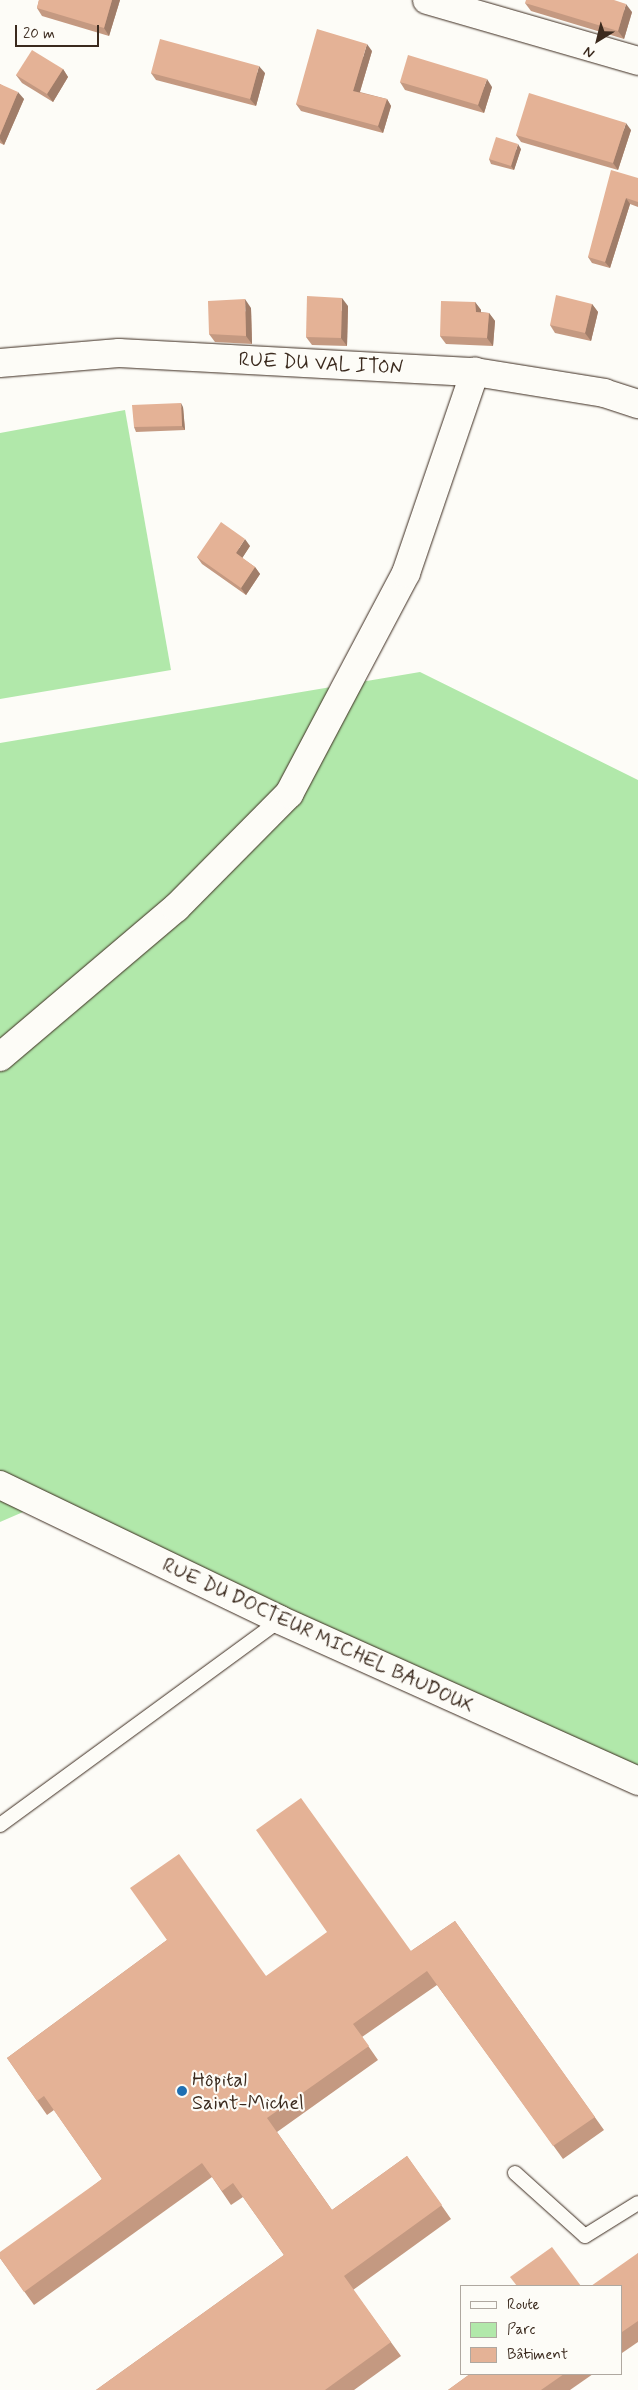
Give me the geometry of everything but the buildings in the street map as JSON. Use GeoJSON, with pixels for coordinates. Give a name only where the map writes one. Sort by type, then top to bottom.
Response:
{"type":"FeatureCollection","features":[{"type":"Feature","properties":{"kind":"street"},"geometry":{"type":"LineString","coordinates":[[427,0],[638,61]]}},
{"type":"Feature","properties":{"kind":"street","name":"RUE DU VAL ITON"},"geometry":{"type":"LineString","coordinates":[[0,363],[120,353],[475,372],[604,393],[638,404]]}},
{"type":"Feature","properties":{"kind":"street"},"geometry":{"type":"LineString","coordinates":[[0,1057],[176,908],[289,794],[406,572],[475,372]]}},
{"type":"Feature","properties":{"kind":"street","name":"RUE DU DOCTEUR MICHEL BAUDOUX"},"geometry":{"type":"LineString","coordinates":[[0,1485],[280,1620],[638,1781]]}},
{"type":"Feature","properties":{"kind":"lane"},"geometry":{"type":"LineString","coordinates":[[0,1825],[280,1620]]}},
{"type":"Feature","properties":{"kind":"lane"},"geometry":{"type":"LineString","coordinates":[[515,2172],[585,2236],[638,2202]]}},
{"type":"Feature","properties":{"kind":"green space"},"geometry":{"type":"Polygon","coordinates":[[[125,410],[171,670],[0,699],[0,433],[125,410]]]}},
{"type":"Feature","properties":{"kind":"green space"},"geometry":{"type":"Polygon","coordinates":[[[420,672],[638,780],[638,1766],[30,1509],[0,1522],[0,743],[420,672]]]}},
{"type":"Feature","properties":{"kind":"place","name":"Hôpital Saint-Michel"},"geometry":{"type":"Point","coordinates":[182,2091]}}]}
